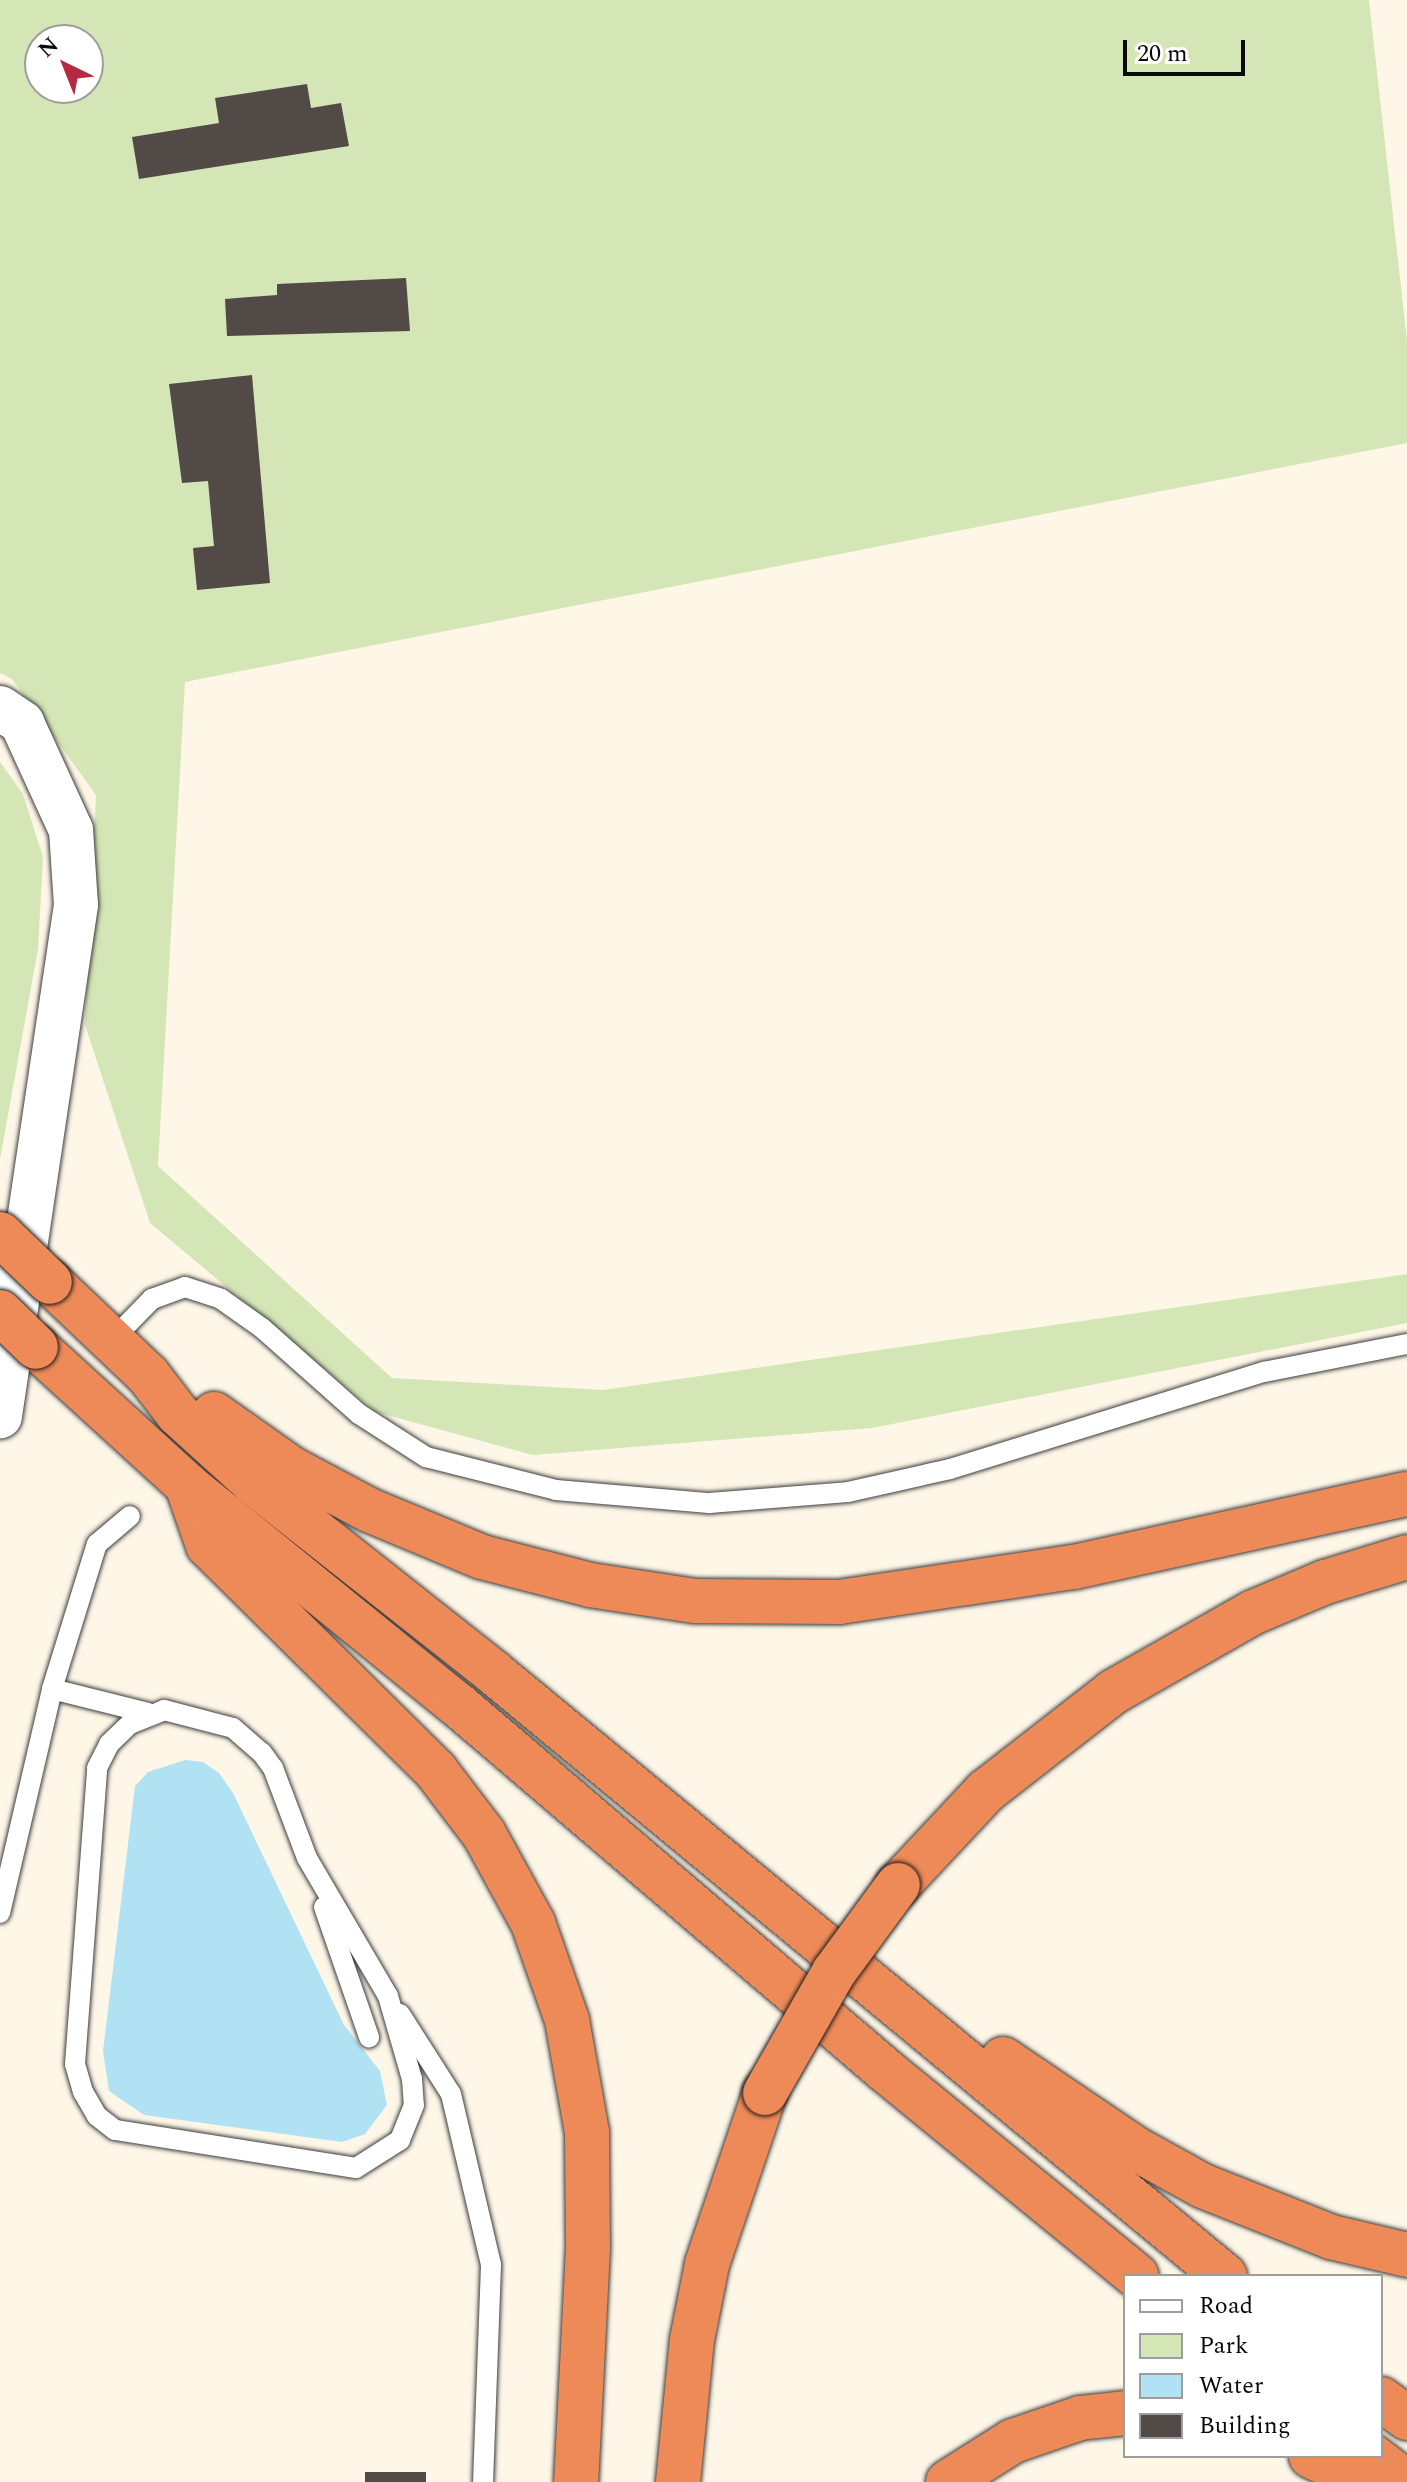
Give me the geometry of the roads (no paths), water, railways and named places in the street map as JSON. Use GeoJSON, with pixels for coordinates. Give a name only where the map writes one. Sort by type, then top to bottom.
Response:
{"type":"FeatureCollection","features":[{"type":"Feature","properties":{"kind":"highway"},"geometry":{"type":"LineString","coordinates":[[0,1234],[148,1375],[178,1414],[254,1483],[493,1672],[793,1923],[1223,2274]]}},
{"type":"Feature","properties":{"kind":"highway"},"geometry":{"type":"LineString","coordinates":[[0,1312],[187,1485],[458,1705],[885,2070],[1135,2274]]}},
{"type":"Feature","properties":{"kind":"highway"},"geometry":{"type":"LineString","coordinates":[[148,1375],[188,1395],[292,1469],[369,1510],[482,1557],[590,1585],[695,1601],[839,1602],[1059,1570],[1407,1494]]}},
{"type":"Feature","properties":{"kind":"highway"},"geometry":{"type":"LineString","coordinates":[[187,1485],[208,1545],[436,1771],[484,1834],[533,1923],[567,2020],[587,2132],[588,2248],[576,2482]]}},
{"type":"Feature","properties":{"kind":"highway"},"geometry":{"type":"LineString","coordinates":[[678,2482],[692,2340],[707,2264],[765,2093],[834,1972],[898,1885],[986,1791],[1113,1692],[1254,1612],[1325,1582],[1407,1557]]}},
{"type":"Feature","properties":{"kind":"highway"},"geometry":{"type":"LineString","coordinates":[[793,1923],[830,1929],[1050,2094],[1190,2179],[1286,2222],[1407,2255]]}},
{"type":"Feature","properties":{"kind":"highway"},"geometry":{"type":"LineString","coordinates":[[1383,2400],[1407,2418]]}},
{"type":"Feature","properties":{"kind":"highway"},"geometry":{"type":"LineString","coordinates":[[948,2482],[1013,2441],[1080,2418],[1123,2413]]}},
{"type":"Feature","properties":{"kind":"highway"},"geometry":{"type":"LineString","coordinates":[[1315,2458],[1366,2482]]}},
{"type":"Feature","properties":{"kind":"highway"},"geometry":{"type":"LineString","coordinates":[[1375,2458],[1406,2482]]}},
{"type":"Feature","properties":{"kind":"street"},"geometry":{"type":"LineString","coordinates":[[0,708],[22,723],[71,830],[76,905],[0,1416]]}},
{"type":"Feature","properties":{"kind":"lane"},"geometry":{"type":"LineString","coordinates":[[111,1341],[152,1299],[185,1287],[221,1299],[262,1328],[359,1414],[426,1457],[556,1490],[709,1503],[848,1492],[950,1469],[1264,1372],[1407,1344]]}},
{"type":"Feature","properties":{"kind":"lane"},"geometry":{"type":"LineString","coordinates":[[0,1913],[52,1689],[97,1544],[130,1516]]}},
{"type":"Feature","properties":{"kind":"lane"},"geometry":{"type":"LineString","coordinates":[[52,1689],[148,1713],[194,1716],[252,1740],[273,1768],[369,2037]]}},
{"type":"Feature","properties":{"kind":"lane"},"geometry":{"type":"LineString","coordinates":[[148,1713],[109,1744],[97,1768],[75,2064],[97,2116],[115,2130],[133,2134],[356,2168],[400,2140],[414,2105],[412,2079],[388,1996]]}},
{"type":"Feature","properties":{"kind":"lane"},"geometry":{"type":"LineString","coordinates":[[307,1858],[388,1996],[451,2094],[491,2265],[483,2482]]}},
{"type":"Feature","properties":{"kind":"water"},"geometry":{"type":"Polygon","coordinates":[[[185,1760],[203,1762],[219,1773],[233,1793],[344,2025],[380,2071],[387,2105],[365,2134],[342,2142],[144,2115],[109,2091],[103,2051],[135,1786],[148,1772],[185,1760]]]}}]}
